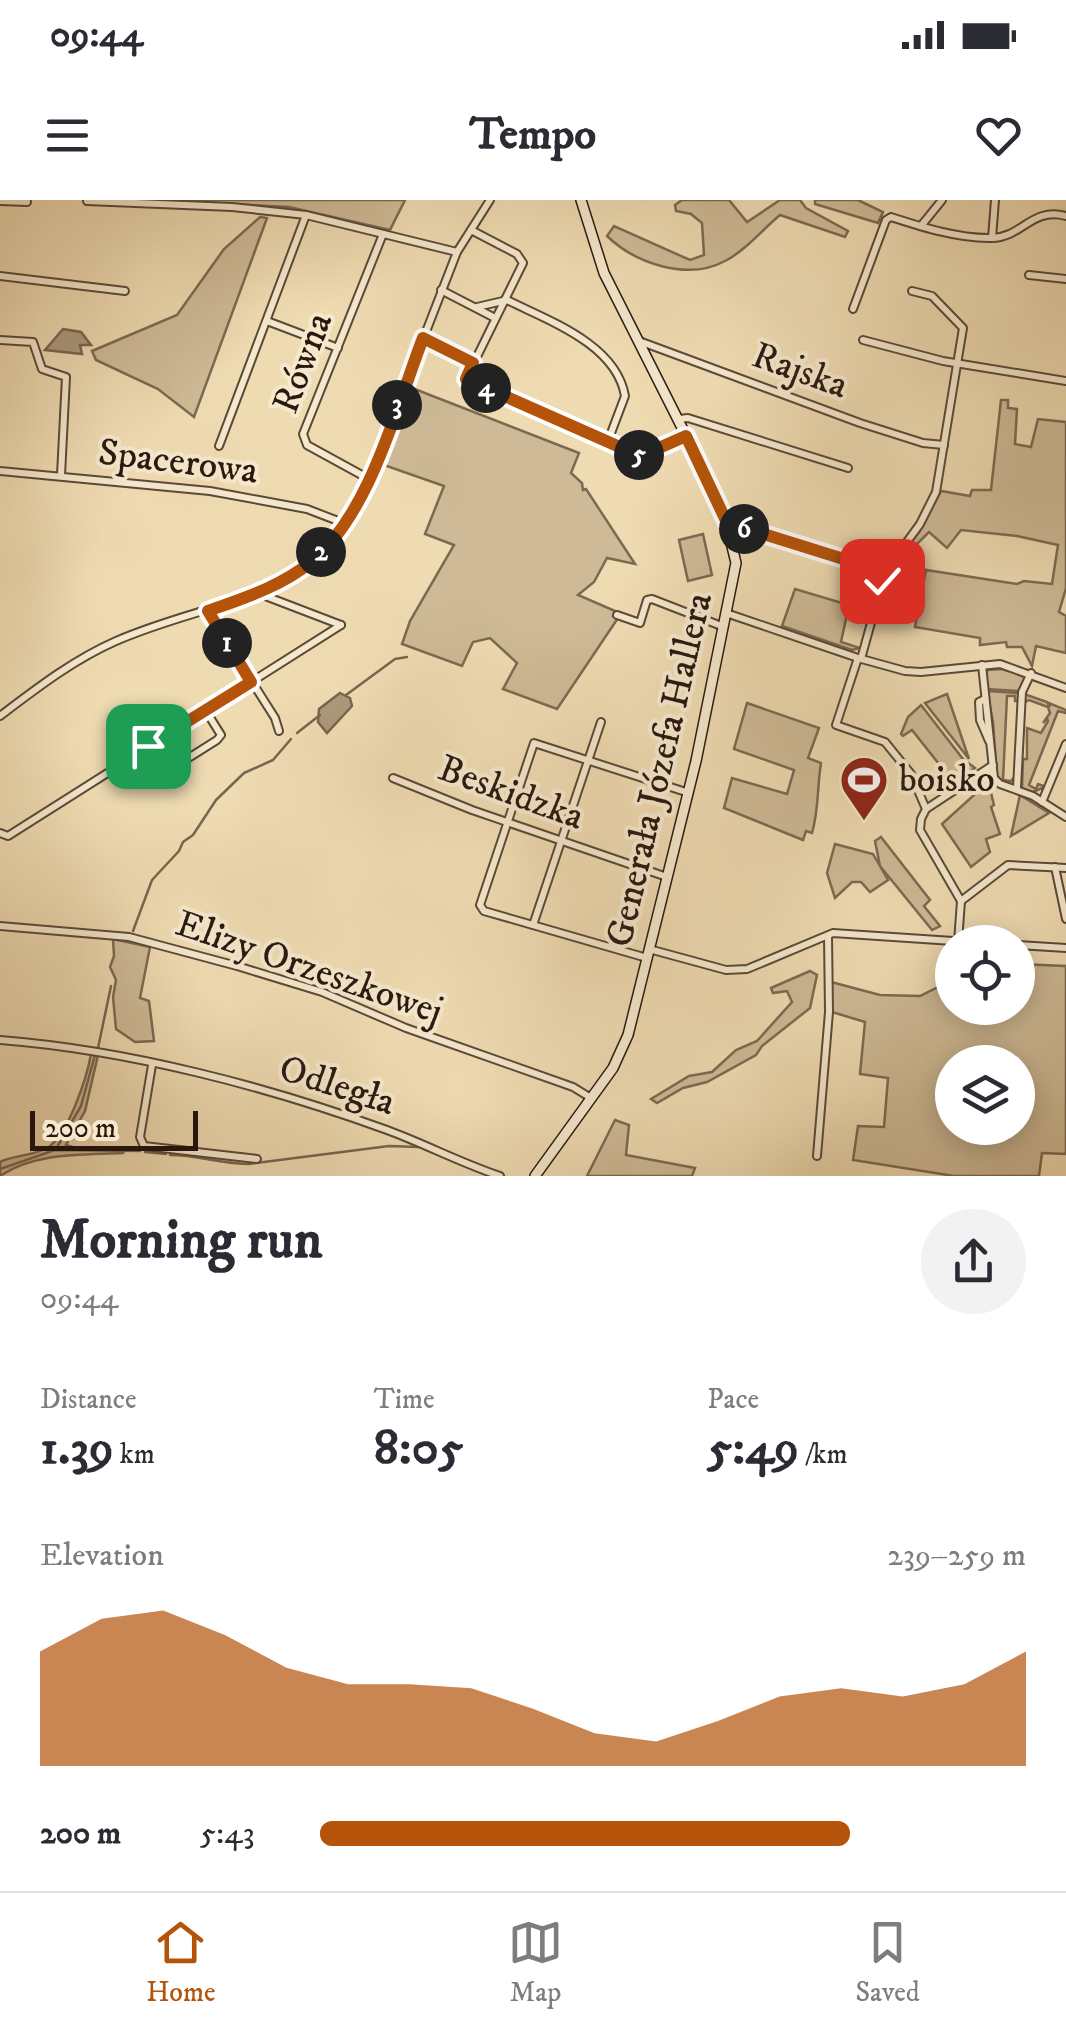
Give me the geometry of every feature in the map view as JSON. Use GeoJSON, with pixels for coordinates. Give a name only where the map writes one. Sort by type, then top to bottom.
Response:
{"type":"FeatureCollection","features":[{"type":"Feature","properties":{"kind":"street"},"geometry":{"type":"LineString","coordinates":[[0,716],[74,662],[112,643],[259,594],[314,560],[346,524],[369,479],[457,252],[490,200]]}},
{"type":"Feature","properties":{"kind":"street","name":"Generała Józefa Hallera"},"geometry":{"type":"LineString","coordinates":[[535,1176],[622,1052],[688,793],[736,563],[729,527],[597,256],[580,200]]}},
{"type":"Feature","properties":{"kind":"street"},"geometry":{"type":"LineString","coordinates":[[921,227],[942,200]]}},
{"type":"Feature","properties":{"kind":"street"},"geometry":{"type":"LineString","coordinates":[[992,238],[995,200]]}},
{"type":"Feature","properties":{"kind":"street"},"geometry":{"type":"LineString","coordinates":[[87,201],[232,207],[306,215],[457,252]]}},
{"type":"Feature","properties":{"kind":"street"},"geometry":{"type":"LineString","coordinates":[[0,202],[27,202]]}},
{"type":"Feature","properties":{"kind":"street"},"geometry":{"type":"LineString","coordinates":[[853,310],[886,220],[891,217],[921,227],[992,238],[1014,232],[1043,214],[1066,216]]}},
{"type":"Feature","properties":{"kind":"street"},"geometry":{"type":"LineString","coordinates":[[219,446],[306,215]]}},
{"type":"Feature","properties":{"kind":"street"},"geometry":{"type":"LineString","coordinates":[[471,230],[516,254],[524,263],[466,379],[639,456],[686,436]]}},
{"type":"Feature","properties":{"kind":"street","name":"Równa"},"geometry":{"type":"LineString","coordinates":[[369,479],[307,446],[303,438],[383,233]]}},
{"type":"Feature","properties":{"kind":"street"},"geometry":{"type":"LineString","coordinates":[[1029,275],[1066,279]]}},
{"type":"Feature","properties":{"kind":"street"},"geometry":{"type":"LineString","coordinates":[[0,276],[125,291]]}},
{"type":"Feature","properties":{"kind":"street"},"geometry":{"type":"LineString","coordinates":[[442,290],[495,318]]}},
{"type":"Feature","properties":{"kind":"street"},"geometry":{"type":"LineString","coordinates":[[912,291],[932,296],[963,328],[944,445],[932,503],[885,572],[836,725],[885,742],[911,774],[926,808]]}},
{"type":"Feature","properties":{"kind":"street"},"geometry":{"type":"LineString","coordinates":[[476,307],[507,300],[571,333],[609,362],[626,396],[608,441]]}},
{"type":"Feature","properties":{"kind":"street"},"geometry":{"type":"LineString","coordinates":[[268,321],[338,348]]}},
{"type":"Feature","properties":{"kind":"street"},"geometry":{"type":"LineString","coordinates":[[423,338],[473,363]]}},
{"type":"Feature","properties":{"kind":"street"},"geometry":{"type":"LineString","coordinates":[[0,340],[33,342],[42,369],[66,377],[61,475]]}},
{"type":"Feature","properties":{"kind":"street"},"geometry":{"type":"LineString","coordinates":[[863,340],[958,363],[1066,381]]}},
{"type":"Feature","properties":{"kind":"street","name":"Rajska"},"geometry":{"type":"LineString","coordinates":[[639,342],[860,423],[924,443],[944,445]]}},
{"type":"Feature","properties":{"kind":"street"},"geometry":{"type":"LineString","coordinates":[[679,420],[688,418],[848,468]]}},
{"type":"Feature","properties":{"kind":"street","name":"Spacerowa"},"geometry":{"type":"LineString","coordinates":[[0,471],[210,490],[307,509],[346,524]]}},
{"type":"Feature","properties":{"kind":"street"},"geometry":{"type":"LineString","coordinates":[[729,527],[738,526],[885,572]]}},
{"type":"Feature","properties":{"kind":"street"},"geometry":{"type":"LineString","coordinates":[[0,833],[8,836],[340,625],[259,594]]}},
{"type":"Feature","properties":{"kind":"street"},"geometry":{"type":"LineString","coordinates":[[616,615],[640,622],[647,600],[652,599],[724,627]]}},
{"type":"Feature","properties":{"kind":"street"},"geometry":{"type":"LineString","coordinates":[[208,611],[275,718],[279,731]]}},
{"type":"Feature","properties":{"kind":"street"},"geometry":{"type":"LineString","coordinates":[[726,613],[913,672],[1000,664],[1066,688]]}},
{"type":"Feature","properties":{"kind":"street"},"geometry":{"type":"LineString","coordinates":[[982,666],[998,782],[1064,812]]}},
{"type":"Feature","properties":{"kind":"street"},"geometry":{"type":"LineString","coordinates":[[1017,788],[1022,692],[1031,674]]}},
{"type":"Feature","properties":{"kind":"street"},"geometry":{"type":"LineString","coordinates":[[0,704],[13,706]]}},
{"type":"Feature","properties":{"kind":"street"},"geometry":{"type":"LineString","coordinates":[[151,744],[167,770],[172,770],[220,735],[206,710]]}},
{"type":"Feature","properties":{"kind":"street"},"geometry":{"type":"LineString","coordinates":[[533,926],[601,722]]}},
{"type":"Feature","properties":{"kind":"street"},"geometry":{"type":"LineString","coordinates":[[688,793],[534,743],[480,906],[484,911],[533,926],[738,971],[834,934],[935,941]]}},
{"type":"Feature","properties":{"kind":"street"},"geometry":{"type":"LineString","coordinates":[[1042,802],[1066,744]]}},
{"type":"Feature","properties":{"kind":"street"},"geometry":{"type":"LineString","coordinates":[[959,925],[961,901],[920,830],[920,819],[926,808],[993,765]]}},
{"type":"Feature","properties":{"kind":"street","name":"Beskidzka"},"geometry":{"type":"LineString","coordinates":[[393,778],[667,877]]}},
{"type":"Feature","properties":{"kind":"street"},"geometry":{"type":"LineString","coordinates":[[961,901],[1008,865],[1066,868]]}},
{"type":"Feature","properties":{"kind":"street"},"geometry":{"type":"LineString","coordinates":[[1055,867],[1066,920]]}},
{"type":"Feature","properties":{"kind":"street","name":"Elizy Orzeszkowej"},"geometry":{"type":"LineString","coordinates":[[0,926],[130,937],[238,966],[322,992],[438,1040],[573,1087],[591,1098]]}},
{"type":"Feature","properties":{"kind":"street"},"geometry":{"type":"LineString","coordinates":[[817,1156],[829,1012],[828,936]]}},
{"type":"Feature","properties":{"kind":"street"},"geometry":{"type":"LineString","coordinates":[[1035,946],[1066,948]]}},
{"type":"Feature","properties":{"kind":"street","name":"Odległa"},"geometry":{"type":"LineString","coordinates":[[0,1040],[64,1044],[256,1088],[389,1130],[500,1176]]}},
{"type":"Feature","properties":{"kind":"street"},"geometry":{"type":"LineString","coordinates":[[152,1065],[140,1137],[144,1146],[257,1159]]}},
{"type":"Feature","properties":{"kind":"shaded area"},"geometry":{"type":"Polygon","coordinates":[[[156,200],[405,200],[390,230],[289,207],[156,200]]]}},
{"type":"Feature","properties":{"kind":"shaded area"},"geometry":{"type":"Polygon","coordinates":[[[682,200],[729,200],[747,222],[780,200],[800,200],[806,208],[848,231],[845,237],[780,215],[732,257],[695,269],[647,261],[607,236],[614,226],[690,260],[704,255],[702,223],[691,214],[676,211],[675,205],[682,200]]]}},
{"type":"Feature","properties":{"kind":"shaded area"},"geometry":{"type":"Polygon","coordinates":[[[815,200],[858,200],[883,212],[878,223],[815,204],[815,200]]]}},
{"type":"Feature","properties":{"kind":"shaded area"},"geometry":{"type":"Polygon","coordinates":[[[260,217],[267,218],[194,417],[158,389],[96,360],[92,351],[177,315],[224,249],[260,217]]]}},
{"type":"Feature","properties":{"kind":"shaded area"},"geometry":{"type":"Polygon","coordinates":[[[63,329],[81,332],[91,345],[80,345],[82,354],[45,350],[63,329]]]}},
{"type":"Feature","properties":{"kind":"shaded area"},"geometry":{"type":"Polygon","coordinates":[[[412,388],[579,453],[571,473],[582,483],[635,564],[607,558],[594,582],[578,595],[615,611],[613,616],[618,618],[557,709],[503,689],[517,663],[490,638],[473,642],[462,666],[402,644],[410,621],[454,545],[425,534],[444,486],[381,464],[412,388]]]}},
{"type":"Feature","properties":{"kind":"shaded area"},"geometry":{"type":"Polygon","coordinates":[[[1001,400],[1008,400],[1008,408],[1017,409],[1015,444],[1031,447],[1038,419],[1066,422],[1066,588],[1059,612],[1066,616],[1066,653],[1036,646],[1032,666],[1022,647],[1007,647],[1006,642],[980,645],[980,638],[915,627],[926,570],[1017,584],[1052,584],[1058,545],[961,530],[947,548],[929,532],[901,560],[898,558],[919,532],[941,491],[970,496],[972,490],[991,490],[1001,400]]]}},
{"type":"Feature","properties":{"kind":"shaded area"},"geometry":{"type":"Polygon","coordinates":[[[703,534],[712,575],[688,581],[679,540],[703,534]]]}},
{"type":"Feature","properties":{"kind":"shaded area"},"geometry":{"type":"Polygon","coordinates":[[[795,589],[849,605],[841,642],[860,648],[852,650],[782,626],[795,589]]]}},
{"type":"Feature","properties":{"kind":"shaded area"},"geometry":{"type":"Polygon","coordinates":[[[1002,669],[1026,676],[1020,691],[986,689],[987,670],[1002,669]]]}},
{"type":"Feature","properties":{"kind":"shaded area"},"geometry":{"type":"Polygon","coordinates":[[[987,691],[1019,693],[1018,701],[1015,696],[1007,696],[1003,780],[1011,781],[1015,776],[1013,785],[997,779],[987,691]]]}},
{"type":"Feature","properties":{"kind":"shaded area"},"geometry":{"type":"Polygon","coordinates":[[[340,693],[350,698],[352,706],[327,733],[318,722],[319,709],[340,693]]]}},
{"type":"Feature","properties":{"kind":"shaded area"},"geometry":{"type":"Polygon","coordinates":[[[947,694],[969,759],[925,703],[947,694]]]}},
{"type":"Feature","properties":{"kind":"shaded area"},"geometry":{"type":"Polygon","coordinates":[[[1024,694],[1066,710],[1058,711],[1029,785],[1036,789],[1038,784],[1047,787],[1043,796],[1042,788],[1033,792],[1042,798],[1022,788],[1023,759],[1027,759],[1027,728],[1041,733],[1050,713],[1048,707],[1025,702],[1024,694]]]}},
{"type":"Feature","properties":{"kind":"shaded area"},"geometry":{"type":"Polygon","coordinates":[[[747,703],[819,728],[808,758],[821,763],[816,816],[812,833],[806,831],[803,840],[724,808],[732,778],[787,794],[794,770],[734,749],[747,703]]]}},
{"type":"Feature","properties":{"kind":"shaded area"},"geometry":{"type":"Polygon","coordinates":[[[921,705],[963,759],[975,768],[954,783],[912,730],[901,734],[908,717],[921,705]]]}},
{"type":"Feature","properties":{"kind":"shaded area"},"geometry":{"type":"Polygon","coordinates":[[[980,780],[988,781],[1000,834],[986,839],[990,852],[971,867],[942,824],[984,786],[980,780]]]}},
{"type":"Feature","properties":{"kind":"shaded area"},"geometry":{"type":"Polygon","coordinates":[[[1020,795],[1049,813],[1011,836],[1020,795]]]}},
{"type":"Feature","properties":{"kind":"shaded area"},"geometry":{"type":"Polygon","coordinates":[[[881,837],[930,900],[924,906],[939,925],[935,928],[932,930],[880,866],[875,841],[881,837]]]}},
{"type":"Feature","properties":{"kind":"shaded area"},"geometry":{"type":"Polygon","coordinates":[[[835,844],[873,854],[888,880],[870,892],[861,882],[852,882],[835,898],[827,873],[835,844]]]}},
{"type":"Feature","properties":{"kind":"shaded area"},"geometry":{"type":"Polygon","coordinates":[[[113,939],[150,947],[140,998],[149,1001],[154,1041],[135,1042],[116,1029],[116,980],[110,967],[113,939]]]}},
{"type":"Feature","properties":{"kind":"shaded area"},"geometry":{"type":"Polygon","coordinates":[[[1035,965],[1066,966],[1066,1154],[1042,1153],[1039,1176],[954,1176],[853,1160],[858,1126],[884,1127],[888,1078],[860,1074],[865,1022],[832,1012],[831,982],[880,995],[920,996],[935,988],[935,1025],[1035,1025],[1035,965]]]}},
{"type":"Feature","properties":{"kind":"shaded area"},"geometry":{"type":"Polygon","coordinates":[[[810,971],[817,975],[810,1008],[756,1055],[657,1103],[651,1099],[689,1076],[712,1072],[736,1050],[757,1041],[792,1002],[787,991],[773,993],[771,988],[810,971]]]}},
{"type":"Feature","properties":{"kind":"shaded area"},"geometry":{"type":"Polygon","coordinates":[[[91,1054],[98,1055],[85,1111],[66,1145],[79,1149],[125,1149],[123,1153],[43,1159],[0,1176],[0,1162],[42,1151],[55,1141],[75,1105],[91,1054]]]}},
{"type":"Feature","properties":{"kind":"shaded area"},"geometry":{"type":"Polygon","coordinates":[[[615,1120],[629,1125],[626,1155],[695,1168],[692,1176],[587,1176],[615,1120]]]}},
{"type":"Feature","properties":{"kind":"waterway"},"geometry":{"type":"LineString","coordinates":[[346,695],[395,659],[407,657]]}},
{"type":"Feature","properties":{"kind":"waterway"},"geometry":{"type":"LineString","coordinates":[[297,733],[320,715]]}},
{"type":"Feature","properties":{"kind":"waterway"},"geometry":{"type":"LineString","coordinates":[[133,931],[152,880],[193,835],[216,800],[244,773],[273,760],[291,739]]}},
{"type":"Feature","properties":{"kind":"waterway"},"geometry":{"type":"LineString","coordinates":[[98,1048],[111,986]]}},
{"type":"Feature","properties":{"kind":"waterway"},"geometry":{"type":"LineString","coordinates":[[56,1149],[81,1106],[95,1055]]}},
{"type":"Feature","properties":{"kind":"waterway"},"geometry":{"type":"LineString","coordinates":[[170,1155],[249,1164],[389,1146],[419,1147]]}},
{"type":"Feature","properties":{"kind":"waterway"},"geometry":{"type":"LineString","coordinates":[[0,1169],[55,1150],[140,1151]]}},
{"type":"Feature","properties":{"kind":"waterway"},"geometry":{"type":"LineString","coordinates":[[145,1152],[166,1154]]}},
{"type":"Feature","properties":{"kind":"place","name":"boisko"},"geometry":{"type":"Point","coordinates":[864,822]}},
{"type":"Feature","properties":{"kind":"route"},"geometry":{"type":"LineString","coordinates":[[148,746],[251,682],[208,611],[259,594],[289,577],[314,560],[341,531],[366,486],[423,338],[473,363],[466,379],[639,456],[686,436],[729,527],[738,526],[885,572],[882,581]]}}]}
